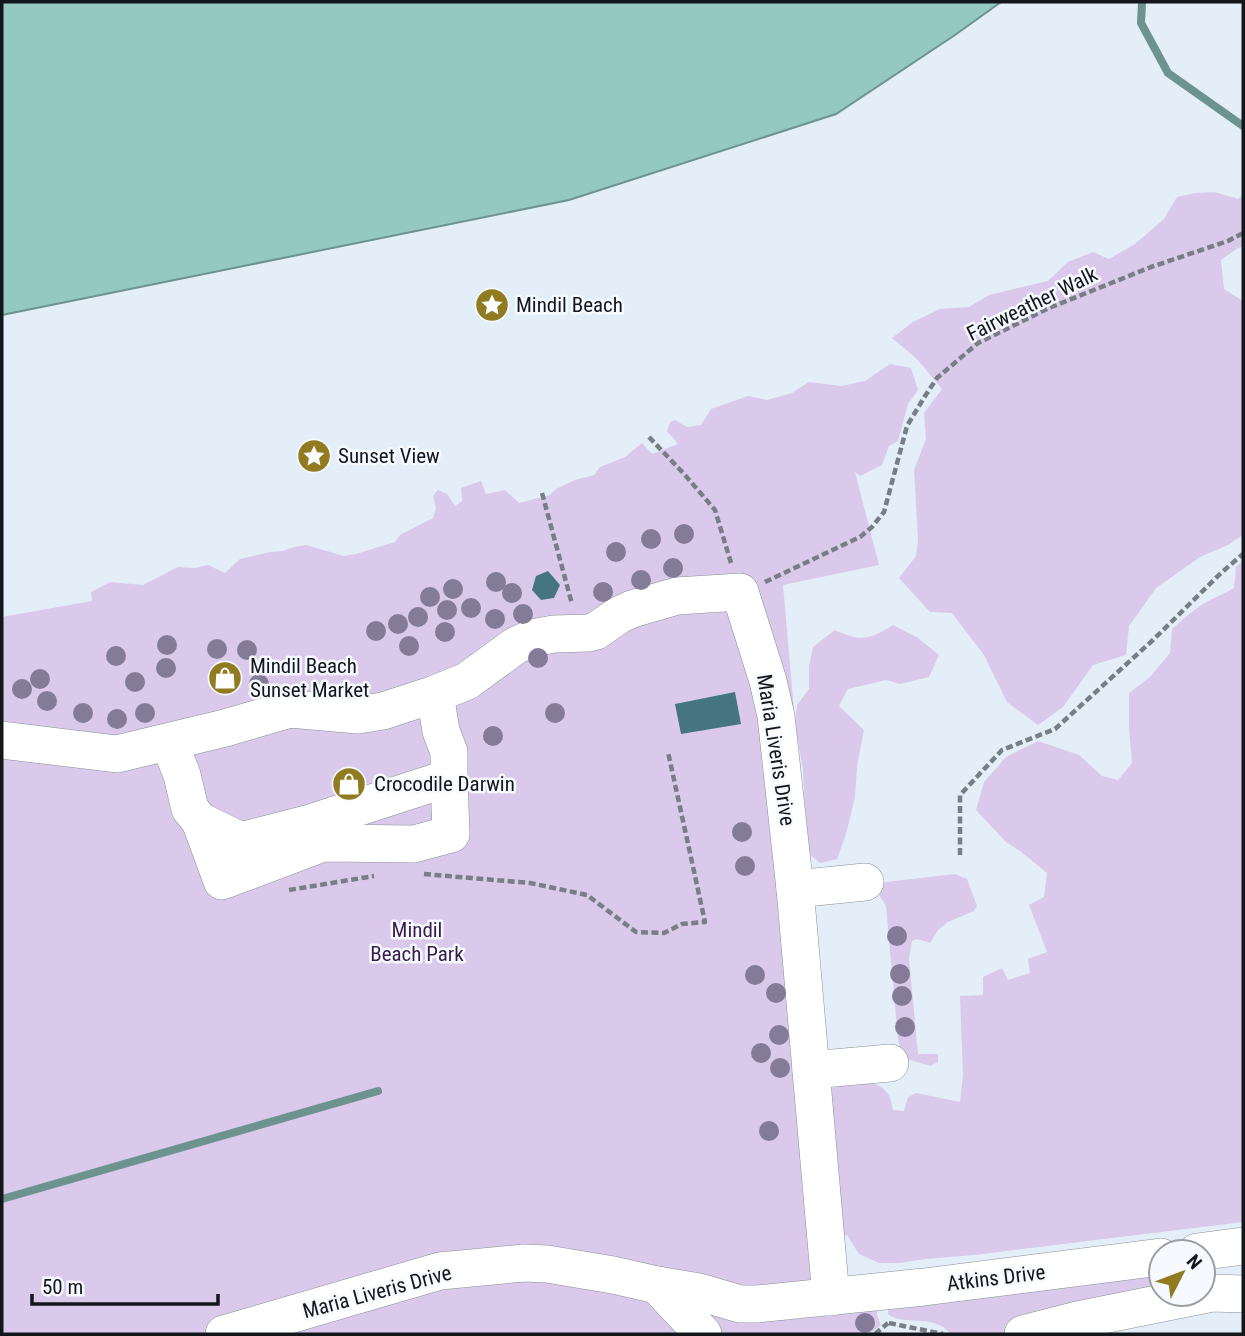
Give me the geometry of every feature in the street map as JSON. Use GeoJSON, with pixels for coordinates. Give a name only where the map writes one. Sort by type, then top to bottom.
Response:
{"type":"FeatureCollection","features":[{"type":"Feature","properties":{"kind":"street"},"geometry":{"type":"LineString","coordinates":[[2,740],[117,754],[290,709],[358,715],[383,711],[475,677],[493,661],[532,638],[596,631],[632,609],[677,596],[740,592]]}},
{"type":"Feature","properties":{"kind":"street","name":"Maria Liveris Drive"},"geometry":{"type":"LineString","coordinates":[[223,1334],[440,1271],[524,1263],[613,1275],[690,1290],[740,1304],[831,1297],[795,889],[776,716],[740,592]]}},
{"type":"Feature","properties":{"kind":"street"},"geometry":{"type":"LineString","coordinates":[[169,742],[191,809],[200,821],[222,881],[323,843],[414,844],[451,834],[449,752],[441,731],[435,694]]}},
{"type":"Feature","properties":{"kind":"street"},"geometry":{"type":"LineString","coordinates":[[200,821],[241,841],[307,824],[449,778]]}},
{"type":"Feature","properties":{"kind":"street"},"geometry":{"type":"LineString","coordinates":[[795,889],[865,881]]}},
{"type":"Feature","properties":{"kind":"street"},"geometry":{"type":"LineString","coordinates":[[811,1070],[890,1063]]}},
{"type":"Feature","properties":{"kind":"street"},"geometry":{"type":"LineString","coordinates":[[1217,1249],[1243,1246]]}},
{"type":"Feature","properties":{"kind":"street","name":"Atkins Drive"},"geometry":{"type":"LineString","coordinates":[[831,1297],[1147,1259]]}},
{"type":"Feature","properties":{"kind":"street"},"geometry":{"type":"LineString","coordinates":[[657,1285],[704,1334]]}},
{"type":"Feature","properties":{"kind":"street"},"geometry":{"type":"LineString","coordinates":[[1023,1334],[1212,1293],[1243,1294]]}},
{"type":"Feature","properties":{"kind":"street"},"geometry":{"type":"LineString","coordinates":[[711,1334],[740,1304]]}},
{"type":"Feature","properties":{"kind":"street"},"geometry":{"type":"LineString","coordinates":[[1127,1334],[1167,1328],[1235,1311],[1243,1306]]}},
{"type":"Feature","properties":{"kind":"path","name":"Fairweather Walk"},"geometry":{"type":"LineString","coordinates":[[740,592],[860,537],[872,527],[884,512],[907,426],[937,378],[978,343],[1062,302],[1151,267],[1228,241],[1243,233]]}},
{"type":"Feature","properties":{"kind":"path"},"geometry":{"type":"LineString","coordinates":[[649,437],[715,510],[740,592]]}},
{"type":"Feature","properties":{"kind":"path"},"geometry":{"type":"LineString","coordinates":[[542,493],[579,634]]}},
{"type":"Feature","properties":{"kind":"path"},"geometry":{"type":"LineString","coordinates":[[960,855],[960,795],[1002,750],[1055,729],[1243,554]]}},
{"type":"Feature","properties":{"kind":"path"},"geometry":{"type":"LineString","coordinates":[[414,873],[530,883],[587,895],[636,932],[664,933],[682,924],[705,922],[668,752]]}},
{"type":"Feature","properties":{"kind":"path"},"geometry":{"type":"LineString","coordinates":[[280,893],[374,876]]}},
{"type":"Feature","properties":{"kind":"path"},"geometry":{"type":"LineString","coordinates":[[875,1334],[888,1323],[943,1334]]}},
{"type":"Feature","properties":{"kind":"green space"},"geometry":{"type":"Polygon","coordinates":[[[1214,192],[1238,199],[1243,195],[1243,246],[1221,260],[1224,289],[1243,301],[1243,535],[1200,557],[1156,588],[1129,626],[1126,655],[1093,665],[1063,707],[1038,725],[1007,702],[984,655],[952,613],[930,612],[899,578],[916,556],[918,540],[914,470],[926,439],[924,413],[942,389],[917,359],[892,338],[913,322],[940,309],[969,307],[989,295],[1048,281],[1068,262],[1093,252],[1109,259],[1135,244],[1164,219],[1177,197],[1214,192]]]}},
{"type":"Feature","properties":{"kind":"green space","name":"Mindil Beach Park"},"geometry":{"type":"Polygon","coordinates":[[[890,364],[911,368],[918,390],[908,404],[898,441],[889,446],[882,465],[860,476],[855,472],[879,565],[783,585],[795,722],[797,705],[809,689],[809,666],[813,647],[835,630],[865,638],[893,625],[918,638],[939,655],[929,677],[900,684],[886,680],[848,689],[839,706],[864,730],[857,766],[855,797],[837,859],[820,863],[807,852],[803,769],[797,736],[825,1091],[858,1082],[875,1084],[888,1094],[893,1110],[904,1111],[908,1097],[916,1093],[960,1102],[963,1075],[960,996],[983,995],[983,977],[1002,968],[1008,980],[1030,973],[1028,959],[1047,952],[1029,905],[1044,897],[1047,873],[1006,842],[976,810],[984,782],[1006,757],[1038,741],[1079,755],[1102,776],[1118,780],[1132,763],[1129,693],[1150,677],[1170,653],[1172,629],[1203,604],[1234,588],[1236,567],[1243,560],[1243,1222],[900,1263],[879,1263],[859,1254],[847,1235],[839,1235],[850,1307],[878,1304],[877,1315],[881,1325],[869,1334],[2,1334],[2,617],[92,601],[91,592],[110,582],[143,585],[178,567],[195,568],[208,565],[225,573],[240,559],[306,545],[344,556],[356,554],[395,542],[400,535],[433,518],[436,508],[433,496],[438,490],[447,494],[455,506],[462,501],[461,488],[481,481],[486,494],[505,490],[519,503],[550,495],[575,480],[594,475],[600,467],[625,457],[642,443],[652,454],[678,444],[667,431],[670,422],[675,420],[687,427],[701,425],[711,409],[748,396],[767,400],[792,393],[809,382],[841,386],[865,381],[890,364]]]}},
{"type":"Feature","properties":{"kind":"green space"},"geometry":{"type":"Polygon","coordinates":[[[955,874],[967,879],[977,906],[974,911],[948,922],[938,930],[930,943],[917,939],[912,941],[909,958],[918,1054],[938,1054],[938,1062],[930,1066],[908,1059],[901,1052],[886,906],[877,891],[878,883],[955,874]]]}},
{"type":"Feature","properties":{"kind":"green space"},"geometry":{"type":"Polygon","coordinates":[[[1147,1268],[1147,1303],[1002,1334],[951,1334],[935,1323],[895,1318],[888,1314],[889,1303],[1147,1268]]]}},
{"type":"Feature","properties":{"kind":"shaded area"},"geometry":{"type":"Polygon","coordinates":[[[2,2],[1001,2],[836,114],[569,200],[2,315],[2,2]]]}},
{"type":"Feature","properties":{"kind":"building"},"geometry":{"type":"Polygon","coordinates":[[[548,571],[560,585],[554,598],[541,600],[532,590],[536,576],[548,571]]]}},
{"type":"Feature","properties":{"kind":"building"},"geometry":{"type":"Polygon","coordinates":[[[735,692],[741,724],[681,734],[675,704],[735,692]]]}},
{"type":"Feature","properties":{"kind":"waterway"},"geometry":{"type":"LineString","coordinates":[[1142,2],[1141,23],[1168,73],[1243,126]]}},
{"type":"Feature","properties":{"kind":"waterway"},"geometry":{"type":"LineString","coordinates":[[2,1199],[378,1091]]}},
{"type":"Feature","properties":{"kind":"place","name":"Mindil Beach"},"geometry":{"type":"Point","coordinates":[492,305]}},
{"type":"Feature","properties":{"kind":"place","name":"Sunset View"},"geometry":{"type":"Point","coordinates":[314,456]}},
{"type":"Feature","properties":{"kind":"place","name":"Mindil Beach Sunset Market"},"geometry":{"type":"Point","coordinates":[225,678]}},
{"type":"Feature","properties":{"kind":"place","name":"Crocodile Darwin"},"geometry":{"type":"Point","coordinates":[349,784]}}]}
